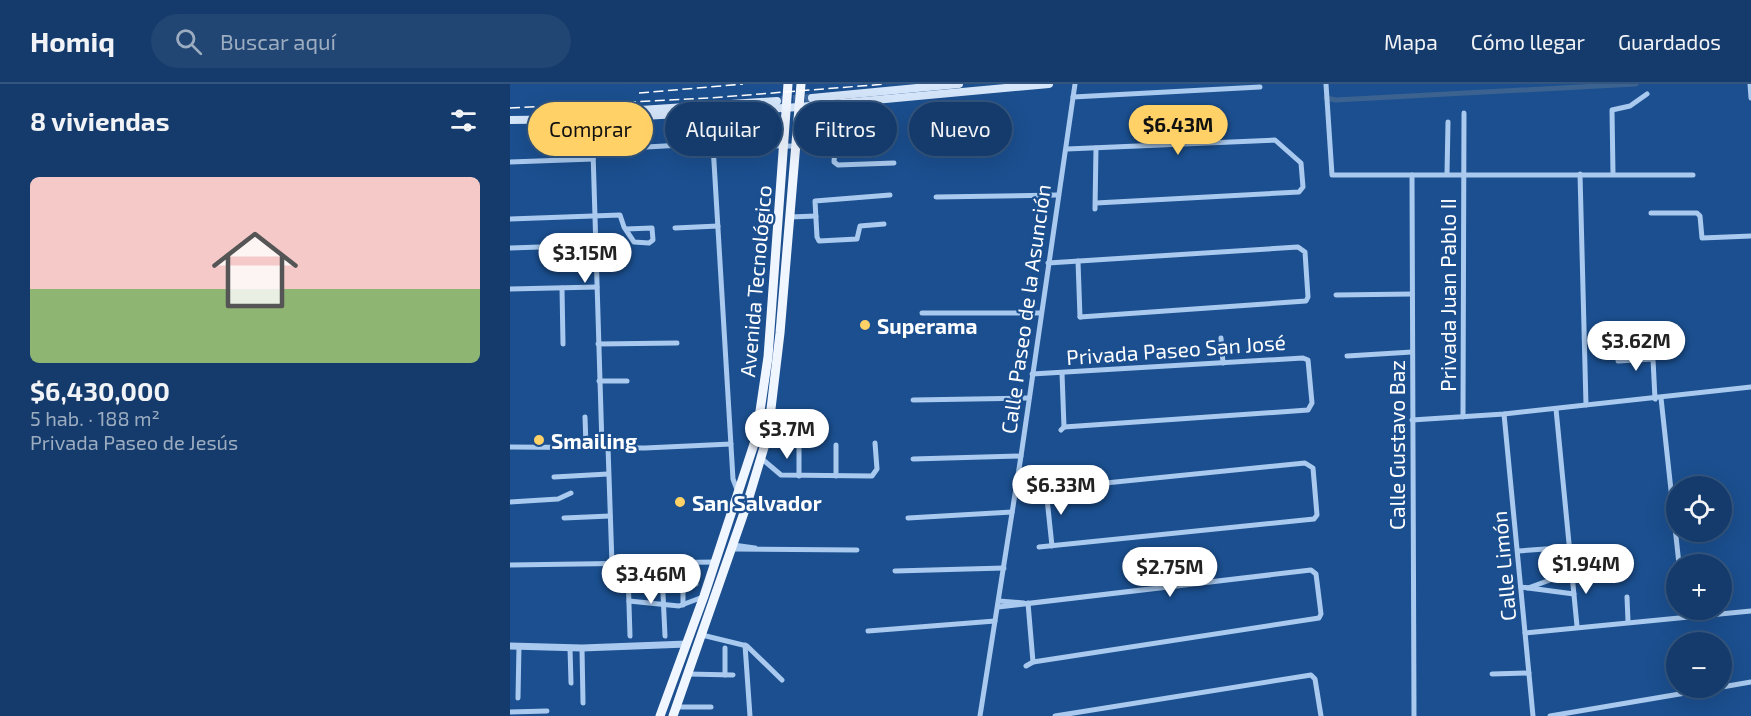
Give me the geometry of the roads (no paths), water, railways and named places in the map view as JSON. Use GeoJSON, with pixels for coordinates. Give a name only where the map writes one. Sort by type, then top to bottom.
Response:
{"type":"FeatureCollection","features":[{"type":"Feature","properties":{"kind":"main road","name":"Avenida Tecnológico"},"geometry":{"type":"LineString","coordinates":[[660,716],[716,562],[756,438],[765,384],[788,108],[788,84]]}},
{"type":"Feature","properties":{"kind":"main road","name":"Avenida Tecnológico"},"geometry":{"type":"LineString","coordinates":[[799,102],[801,84]]}},
{"type":"Feature","properties":{"kind":"main road"},"geometry":{"type":"LineString","coordinates":[[812,98],[959,84]]}},
{"type":"Feature","properties":{"kind":"main road"},"geometry":{"type":"LineString","coordinates":[[848,102],[1026,84],[1049,84]]}},
{"type":"Feature","properties":{"kind":"main road"},"geometry":{"type":"LineString","coordinates":[[653,108],[777,101]]}},
{"type":"Feature","properties":{"kind":"main road"},"geometry":{"type":"LineString","coordinates":[[782,108],[794,107]]}},
{"type":"Feature","properties":{"kind":"main road"},"geometry":{"type":"LineString","coordinates":[[510,120],[528,119]]}},
{"type":"Feature","properties":{"kind":"main road","name":"Avenida Tecnológico"},"geometry":{"type":"LineString","coordinates":[[675,711],[762,459],[771,418],[794,156]]}},
{"type":"Feature","properties":{"kind":"street","name":"Calle Paseo de la Asunción"},"geometry":{"type":"LineString","coordinates":[[980,716],[1016,492],[1075,84]]}},
{"type":"Feature","properties":{"kind":"street"},"geometry":{"type":"LineString","coordinates":[[1326,84],[1331,175],[1693,175]]}},
{"type":"Feature","properties":{"kind":"street"},"geometry":{"type":"LineString","coordinates":[[1750,84],[1751,98]]}},
{"type":"Feature","properties":{"kind":"street"},"geometry":{"type":"LineString","coordinates":[[1073,97],[1260,87]]}},
{"type":"Feature","properties":{"kind":"street"},"geometry":{"type":"LineString","coordinates":[[1612,174],[1611,111],[1614,108],[1630,106],[1647,94]]}},
{"type":"Feature","properties":{"kind":"street","name":"Privada Juan Pablo II"},"geometry":{"type":"LineString","coordinates":[[1463,417],[1464,112]]}},
{"type":"Feature","properties":{"kind":"street"},"geometry":{"type":"LineString","coordinates":[[1447,174],[1448,122]]}},
{"type":"Feature","properties":{"kind":"street"},"geometry":{"type":"LineString","coordinates":[[1067,149],[1277,140],[1300,160],[1301,191],[1096,206],[1096,148]]}},
{"type":"Feature","properties":{"kind":"street"},"geometry":{"type":"LineString","coordinates":[[784,146],[794,147]]}},
{"type":"Feature","properties":{"kind":"street"},"geometry":{"type":"LineString","coordinates":[[713,156],[734,483],[739,494]]}},
{"type":"Feature","properties":{"kind":"street"},"geometry":{"type":"LineString","coordinates":[[834,156],[834,162],[838,165],[894,163]]}},
{"type":"Feature","properties":{"kind":"street"},"geometry":{"type":"LineString","coordinates":[[510,162],[593,159],[599,381],[608,474],[612,564]]}},
{"type":"Feature","properties":{"kind":"street"},"geometry":{"type":"LineString","coordinates":[[1581,174],[1586,405]]}},
{"type":"Feature","properties":{"kind":"street","name":"Calle Gustavo Baz"},"geometry":{"type":"LineString","coordinates":[[1412,175],[1414,716]]}},
{"type":"Feature","properties":{"kind":"street"},"geometry":{"type":"LineString","coordinates":[[884,224],[860,226],[858,239],[819,241],[816,237],[816,199],[890,195]]}},
{"type":"Feature","properties":{"kind":"street"},"geometry":{"type":"LineString","coordinates":[[936,197],[1058,195]]}},
{"type":"Feature","properties":{"kind":"street"},"geometry":{"type":"LineString","coordinates":[[1651,213],[1696,213],[1700,216],[1702,238],[1751,236]]}},
{"type":"Feature","properties":{"kind":"street"},"geometry":{"type":"LineString","coordinates":[[510,219],[621,215],[626,229],[634,242],[649,243],[653,240],[652,228],[626,229]]}},
{"type":"Feature","properties":{"kind":"street"},"geometry":{"type":"LineString","coordinates":[[790,217],[816,216]]}},
{"type":"Feature","properties":{"kind":"street"},"geometry":{"type":"LineString","coordinates":[[675,228],[718,226]]}},
{"type":"Feature","properties":{"kind":"street"},"geometry":{"type":"LineString","coordinates":[[510,248],[570,246]]}},
{"type":"Feature","properties":{"kind":"street"},"geometry":{"type":"LineString","coordinates":[[1048,263],[1078,261],[1301,248],[1305,252],[1308,297],[1304,302],[1079,320],[1078,261]]}},
{"type":"Feature","properties":{"kind":"street"},"geometry":{"type":"LineString","coordinates":[[510,289],[597,287]]}},
{"type":"Feature","properties":{"kind":"street"},"geometry":{"type":"LineString","coordinates":[[562,288],[562,344]]}},
{"type":"Feature","properties":{"kind":"street"},"geometry":{"type":"LineString","coordinates":[[1336,295],[1412,294]]}},
{"type":"Feature","properties":{"kind":"street"},"geometry":{"type":"LineString","coordinates":[[922,313],[1041,313]]}},
{"type":"Feature","properties":{"kind":"street"},"geometry":{"type":"LineString","coordinates":[[1221,338],[1223,363]]}},
{"type":"Feature","properties":{"kind":"street"},"geometry":{"type":"LineString","coordinates":[[598,344],[677,343]]}},
{"type":"Feature","properties":{"kind":"street"},"geometry":{"type":"LineString","coordinates":[[1347,356],[1412,352]]}},
{"type":"Feature","properties":{"kind":"street","name":"Privada Paseo San José"},"geometry":{"type":"LineString","coordinates":[[1032,374],[1308,359],[1310,409],[1063,428],[1062,373]]}},
{"type":"Feature","properties":{"kind":"street"},"geometry":{"type":"LineString","coordinates":[[1618,361],[1653,359],[1678,554]]}},
{"type":"Feature","properties":{"kind":"street"},"geometry":{"type":"LineString","coordinates":[[599,381],[627,381]]}},
{"type":"Feature","properties":{"kind":"street"},"geometry":{"type":"LineString","coordinates":[[1413,420],[1556,409],[1751,387]]}},
{"type":"Feature","properties":{"kind":"street"},"geometry":{"type":"LineString","coordinates":[[913,400],[1028,398]]}},
{"type":"Feature","properties":{"kind":"street"},"geometry":{"type":"LineString","coordinates":[[1556,409],[1577,626]]}},
{"type":"Feature","properties":{"kind":"street","name":"Calle Limón"},"geometry":{"type":"LineString","coordinates":[[1504,414],[1524,588],[1525,633],[1533,716]]}},
{"type":"Feature","properties":{"kind":"street"},"geometry":{"type":"LineString","coordinates":[[585,417],[586,446]]}},
{"type":"Feature","properties":{"kind":"street"},"geometry":{"type":"LineString","coordinates":[[762,459],[778,475],[874,475],[877,469],[875,443]]}},
{"type":"Feature","properties":{"kind":"street"},"geometry":{"type":"LineString","coordinates":[[510,447],[731,444]]}},
{"type":"Feature","properties":{"kind":"street"},"geometry":{"type":"LineString","coordinates":[[799,444],[799,476]]}},
{"type":"Feature","properties":{"kind":"street"},"geometry":{"type":"LineString","coordinates":[[836,445],[836,476]]}},
{"type":"Feature","properties":{"kind":"street"},"geometry":{"type":"LineString","coordinates":[[913,459],[1021,456]]}},
{"type":"Feature","properties":{"kind":"street"},"geometry":{"type":"LineString","coordinates":[[1016,492],[1310,464],[1317,515],[1314,519],[1039,547]]}},
{"type":"Feature","properties":{"kind":"street"},"geometry":{"type":"LineString","coordinates":[[554,477],[608,474]]}},
{"type":"Feature","properties":{"kind":"street"},"geometry":{"type":"LineString","coordinates":[[1046,489],[1052,546]]}},
{"type":"Feature","properties":{"kind":"street"},"geometry":{"type":"LineString","coordinates":[[510,502],[558,499],[571,493]]}},
{"type":"Feature","properties":{"kind":"street"},"geometry":{"type":"LineString","coordinates":[[908,518],[1012,512]]}},
{"type":"Feature","properties":{"kind":"street"},"geometry":{"type":"LineString","coordinates":[[564,518],[610,516]]}},
{"type":"Feature","properties":{"kind":"street"},"geometry":{"type":"LineString","coordinates":[[732,547],[857,550]]}},
{"type":"Feature","properties":{"kind":"street"},"geometry":{"type":"LineString","coordinates":[[1518,551],[1559,548]]}},
{"type":"Feature","properties":{"kind":"street"},"geometry":{"type":"LineString","coordinates":[[510,565],[728,561]]}},
{"type":"Feature","properties":{"kind":"street"},"geometry":{"type":"LineString","coordinates":[[895,571],[1004,568]]}},
{"type":"Feature","properties":{"kind":"street"},"geometry":{"type":"LineString","coordinates":[[998,604],[1026,603],[1314,571],[1320,617],[1033,662],[1026,666]]}},
{"type":"Feature","properties":{"kind":"street"},"geometry":{"type":"LineString","coordinates":[[1524,588],[1572,572]]}},
{"type":"Feature","properties":{"kind":"street"},"geometry":{"type":"LineString","coordinates":[[628,573],[630,636]]}},
{"type":"Feature","properties":{"kind":"street"},"geometry":{"type":"LineString","coordinates":[[662,573],[665,636]]}},
{"type":"Feature","properties":{"kind":"street"},"geometry":{"type":"LineString","coordinates":[[683,605],[683,586],[696,584]]}},
{"type":"Feature","properties":{"kind":"street"},"geometry":{"type":"LineString","coordinates":[[1524,588],[1574,594]]}},
{"type":"Feature","properties":{"kind":"street"},"geometry":{"type":"LineString","coordinates":[[628,601],[683,605],[704,596]]}},
{"type":"Feature","properties":{"kind":"street"},"geometry":{"type":"LineString","coordinates":[[1627,597],[1628,621]]}},
{"type":"Feature","properties":{"kind":"street"},"geometry":{"type":"LineString","coordinates":[[1026,603],[1033,662]]}},
{"type":"Feature","properties":{"kind":"street"},"geometry":{"type":"LineString","coordinates":[[1732,612],[1751,610]]}},
{"type":"Feature","properties":{"kind":"street"},"geometry":{"type":"LineString","coordinates":[[1525,633],[1666,618]]}},
{"type":"Feature","properties":{"kind":"street"},"geometry":{"type":"LineString","coordinates":[[868,631],[995,621]]}},
{"type":"Feature","properties":{"kind":"street"},"geometry":{"type":"LineString","coordinates":[[702,634],[745,645],[782,680]]}},
{"type":"Feature","properties":{"kind":"street"},"geometry":{"type":"LineString","coordinates":[[510,646],[582,648],[687,644]]}},
{"type":"Feature","properties":{"kind":"street"},"geometry":{"type":"LineString","coordinates":[[745,645],[750,716]]}},
{"type":"Feature","properties":{"kind":"street"},"geometry":{"type":"LineString","coordinates":[[518,698],[519,646]]}},
{"type":"Feature","properties":{"kind":"street"},"geometry":{"type":"LineString","coordinates":[[570,648],[571,683]]}},
{"type":"Feature","properties":{"kind":"street"},"geometry":{"type":"LineString","coordinates":[[582,648],[583,703]]}},
{"type":"Feature","properties":{"kind":"street"},"geometry":{"type":"LineString","coordinates":[[725,648],[725,675]]}},
{"type":"Feature","properties":{"kind":"street"},"geometry":{"type":"LineString","coordinates":[[1492,674],[1529,673]]}},
{"type":"Feature","properties":{"kind":"street"},"geometry":{"type":"LineString","coordinates":[[688,674],[733,675]]}},
{"type":"Feature","properties":{"kind":"street"},"geometry":{"type":"LineString","coordinates":[[1054,716],[1314,676],[1322,716]]}},
{"type":"Feature","properties":{"kind":"street"},"geometry":{"type":"LineString","coordinates":[[1732,685],[1751,682]]}},
{"type":"Feature","properties":{"kind":"street"},"geometry":{"type":"LineString","coordinates":[[1550,716],[1666,696]]}},
{"type":"Feature","properties":{"kind":"street"},"geometry":{"type":"LineString","coordinates":[[675,711],[711,707]]}},
{"type":"Feature","properties":{"kind":"street"},"geometry":{"type":"LineString","coordinates":[[1595,708],[1596,716]]}},
{"type":"Feature","properties":{"kind":"street"},"geometry":{"type":"LineString","coordinates":[[510,712],[547,711]]}},
{"type":"Feature","properties":{"kind":"waterway"},"geometry":{"type":"LineString","coordinates":[[1326,98],[1336,100],[1636,84]]}},
{"type":"Feature","properties":{"kind":"tunnel"},"geometry":{"type":"LineString","coordinates":[[781,100],[812,98]]}},
{"type":"Feature","properties":{"kind":"railway"},"geometry":{"type":"LineString","coordinates":[[639,93],[743,84]]}},
{"type":"Feature","properties":{"kind":"railway"},"geometry":{"type":"LineString","coordinates":[[510,108],[709,98],[886,84]]}},
{"type":"Feature","properties":{"kind":"place","name":"Superama"},"geometry":{"type":"Point","coordinates":[865,325]}},
{"type":"Feature","properties":{"kind":"place","name":"Smailing"},"geometry":{"type":"Point","coordinates":[539,440]}},
{"type":"Feature","properties":{"kind":"place","name":"San Salvador"},"geometry":{"type":"Point","coordinates":[680,502]}}]}
